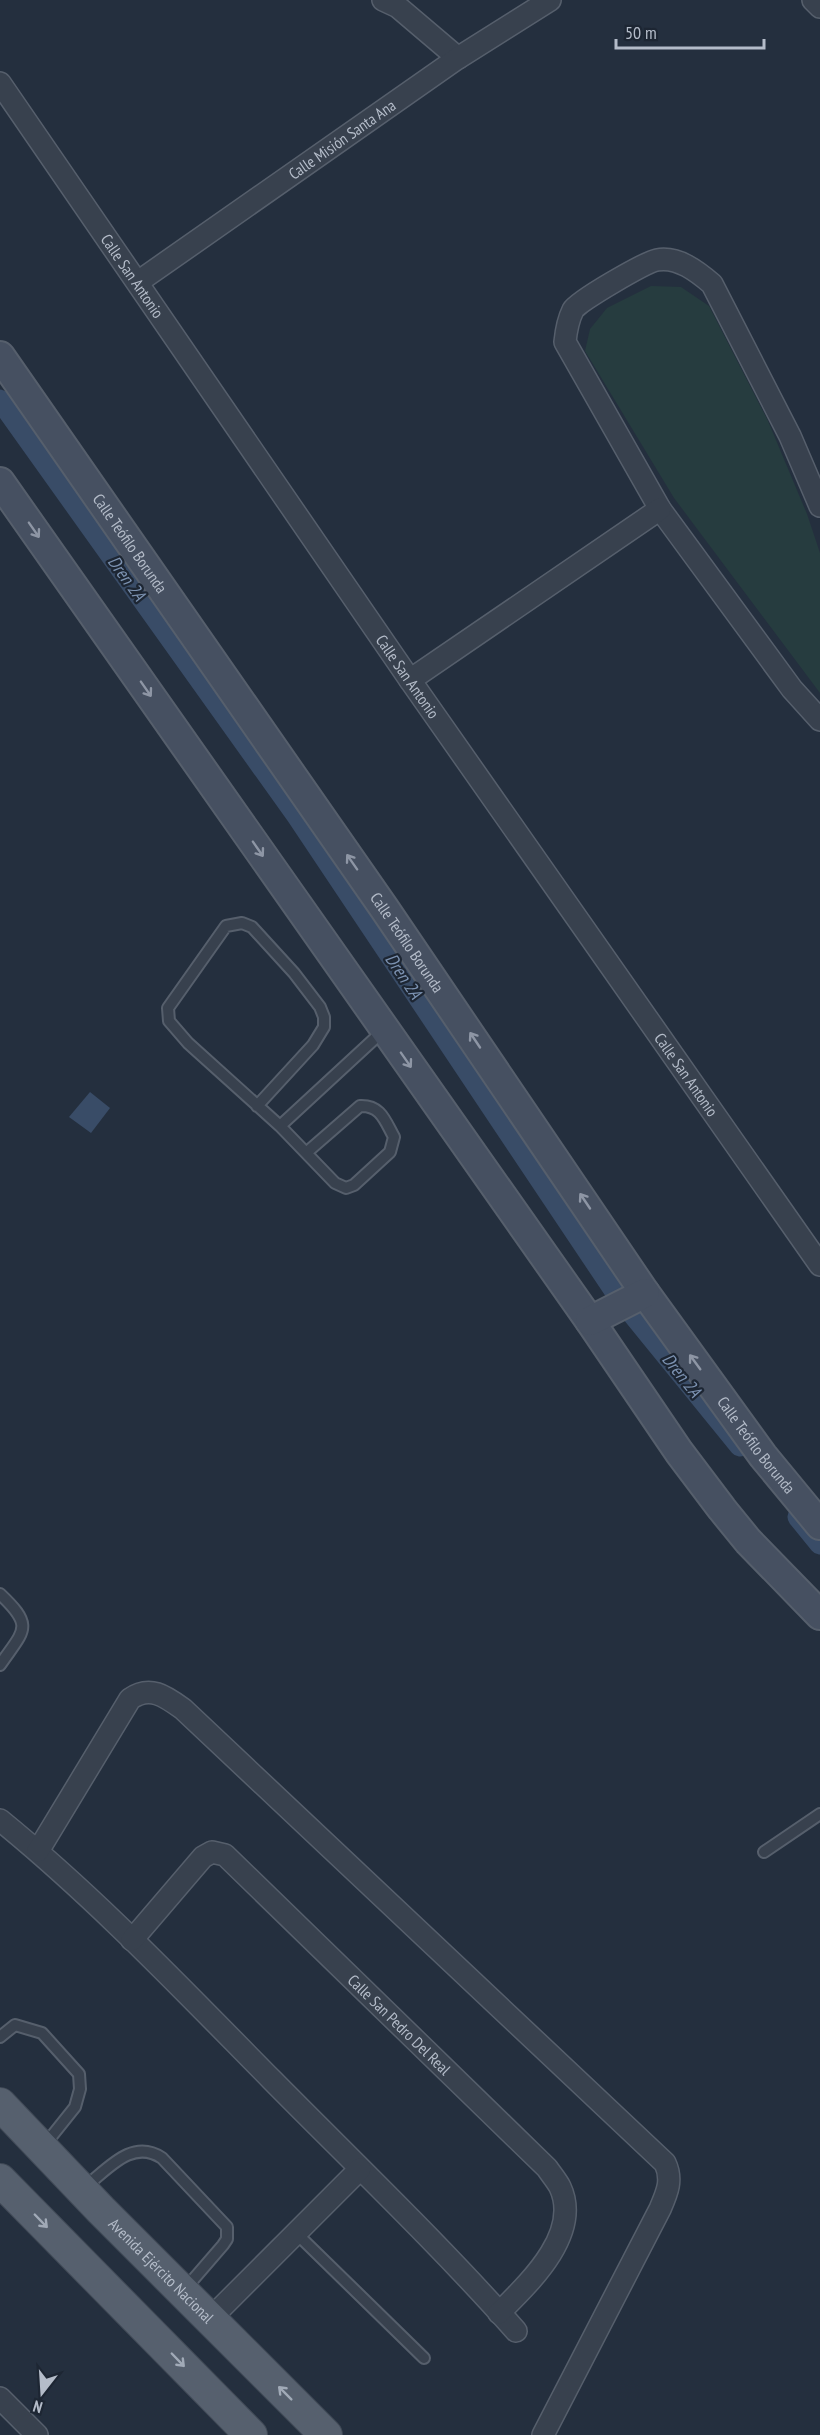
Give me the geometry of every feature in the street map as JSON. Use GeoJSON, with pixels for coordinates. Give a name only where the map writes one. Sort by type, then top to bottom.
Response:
{"type":"FeatureCollection","features":[{"type":"Feature","properties":{"kind":"main road","name":"Calle Teófilo Borunda"},"geometry":{"type":"LineString","coordinates":[[0,356],[391,917],[640,1295],[763,1456],[820,1525]]}},
{"type":"Feature","properties":{"kind":"main road"},"geometry":{"type":"LineString","coordinates":[[0,482],[385,1030],[596,1318],[679,1452],[748,1541],[820,1616]]}},
{"type":"Feature","properties":{"kind":"main road"},"geometry":{"type":"LineString","coordinates":[[596,1318],[640,1295]]}},
{"type":"Feature","properties":{"kind":"main road","name":"Avenida Ejército Nacional"},"geometry":{"type":"LineString","coordinates":[[0,2104],[41,2150],[326,2435]]}},
{"type":"Feature","properties":{"kind":"main road"},"geometry":{"type":"LineString","coordinates":[[0,2180],[251,2435]]}},
{"type":"Feature","properties":{"kind":"street"},"geometry":{"type":"LineString","coordinates":[[383,0],[398,7],[458,58]]}},
{"type":"Feature","properties":{"kind":"street","name":"Calle Misión Santa Ana"},"geometry":{"type":"LineString","coordinates":[[138,282],[458,58],[550,0]]}},
{"type":"Feature","properties":{"kind":"street"},"geometry":{"type":"LineString","coordinates":[[813,0],[820,7]]}},
{"type":"Feature","properties":{"kind":"street","name":"Calle San Antonio"},"geometry":{"type":"LineString","coordinates":[[0,83],[410,680],[820,1265]]}},
{"type":"Feature","properties":{"kind":"street"},"geometry":{"type":"LineString","coordinates":[[820,506],[790,436],[712,284],[694,269],[677,262],[658,260],[585,298],[573,309],[565,342],[660,509],[792,689],[820,720]]}},
{"type":"Feature","properties":{"kind":"street"},"geometry":{"type":"LineString","coordinates":[[410,680],[660,509]]}},
{"type":"Feature","properties":{"kind":"street"},"geometry":{"type":"LineString","coordinates":[[38,1851],[130,1699],[139,1692],[148,1691],[170,1700],[183,1709],[665,2163],[670,2174],[669,2185],[660,2209],[543,2435]]}},
{"type":"Feature","properties":{"kind":"street"},"geometry":{"type":"LineString","coordinates":[[0,1820],[38,1851],[132,1940],[360,2169],[516,2331]]}},
{"type":"Feature","properties":{"kind":"street","name":"Calle San Pedro Del Real"},"geometry":{"type":"LineString","coordinates":[[132,1940],[203,1857],[212,1852],[225,1855],[547,2168],[561,2188],[565,2208],[561,2229],[554,2250],[540,2272],[499,2313]]}},
{"type":"Feature","properties":{"kind":"street"},"geometry":{"type":"LineString","coordinates":[[210,2319],[360,2169]]}},
{"type":"Feature","properties":{"kind":"street"},"geometry":{"type":"LineString","coordinates":[[0,2398],[37,2435]]}},
{"type":"Feature","properties":{"kind":"lane"},"geometry":{"type":"LineString","coordinates":[[257,1106],[313,1045],[324,1027],[324,1017],[320,1007],[294,973],[252,927],[234,924],[226,926],[168,1008],[167,1014],[173,1028],[188,1043],[257,1106],[280,1126],[306,1153],[335,1183],[346,1188],[354,1185],[390,1152],[394,1137],[382,1114],[368,1106],[360,1106],[306,1153]]}},
{"type":"Feature","properties":{"kind":"lane"},"geometry":{"type":"LineString","coordinates":[[280,1126],[385,1030]]}},
{"type":"Feature","properties":{"kind":"lane"},"geometry":{"type":"LineString","coordinates":[[0,1594],[20,1613],[24,1626],[22,1633],[0,1665]]}},
{"type":"Feature","properties":{"kind":"lane"},"geometry":{"type":"LineString","coordinates":[[764,1852],[820,1814]]}},
{"type":"Feature","properties":{"kind":"lane"},"geometry":{"type":"LineString","coordinates":[[0,2037],[15,2025],[42,2033],[79,2074],[80,2089],[75,2107],[41,2150]]}},
{"type":"Feature","properties":{"kind":"lane"},"geometry":{"type":"LineString","coordinates":[[81,2190],[130,2152],[152,2151],[162,2158],[227,2227],[227,2239],[223,2245],[182,2291]]}},
{"type":"Feature","properties":{"kind":"lane"},"geometry":{"type":"LineString","coordinates":[[296,2234],[424,2358]]}},
{"type":"Feature","properties":{"kind":"green space"},"geometry":{"type":"Polygon","coordinates":[[[651,286],[681,287],[709,306],[768,421],[807,514],[820,553],[820,693],[674,498],[585,351],[590,329],[607,308],[651,286]]]}},
{"type":"Feature","properties":{"kind":"water"},"geometry":{"type":"Polygon","coordinates":[[[90,1092],[110,1108],[91,1133],[69,1117],[90,1092]]]}},
{"type":"Feature","properties":{"kind":"waterway","name":"Dren 2A"},"geometry":{"type":"LineString","coordinates":[[0,400],[297,816],[618,1296],[740,1446]]}},
{"type":"Feature","properties":{"kind":"waterway","name":"Dren 2A"},"geometry":{"type":"LineString","coordinates":[[798,1517],[820,1544]]}}]}
